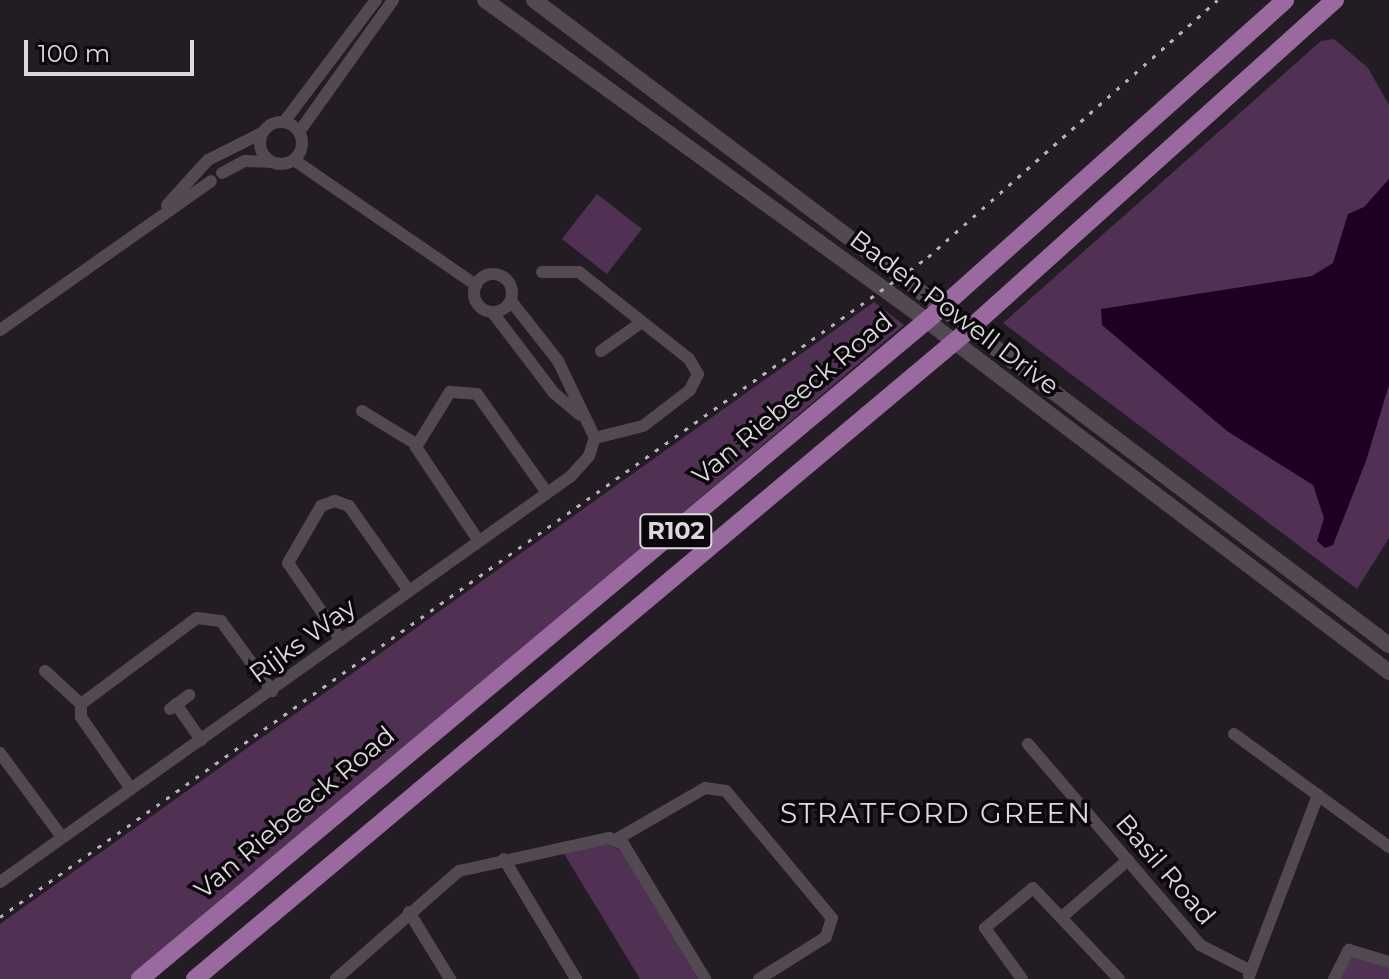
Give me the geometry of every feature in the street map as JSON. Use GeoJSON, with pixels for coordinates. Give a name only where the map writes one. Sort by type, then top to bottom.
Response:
{"type":"FeatureCollection","features":[{"type":"Feature","properties":{"kind":"main road","name":"Baden Powell Drive"},"geometry":{"type":"LineString","coordinates":[[485,0],[983,363],[1389,672]]}},
{"type":"Feature","properties":{"kind":"main road","name":"Baden Powell Drive"},"geometry":{"type":"LineString","coordinates":[[534,0],[1002,348],[1389,645]]}},
{"type":"Feature","properties":{"kind":"main road","name":"Van Riebeeck Road"},"geometry":{"type":"LineString","coordinates":[[140,979],[405,754],[931,317],[1285,0]]}},
{"type":"Feature","properties":{"kind":"main road","name":"R102"},"geometry":{"type":"LineString","coordinates":[[195,979],[965,333],[1334,1]]}},
{"type":"Feature","properties":{"kind":"main road"},"geometry":{"type":"LineString","coordinates":[[405,754],[427,783]]}},
{"type":"Feature","properties":{"kind":"street"},"geometry":{"type":"LineString","coordinates":[[163,210],[208,160],[284,122],[376,0]]}},
{"type":"Feature","properties":{"kind":"street"},"geometry":{"type":"LineString","coordinates":[[294,160],[301,150],[299,132],[393,0]]}},
{"type":"Feature","properties":{"kind":"street"},"geometry":{"type":"LineString","coordinates":[[284,122],[299,132]]}},
{"type":"Feature","properties":{"kind":"street"},"geometry":{"type":"LineString","coordinates":[[262,133],[260,146],[270,162]]}},
{"type":"Feature","properties":{"kind":"street"},"geometry":{"type":"LineString","coordinates":[[222,173],[245,161],[294,160],[476,285]]}},
{"type":"Feature","properties":{"kind":"street"},"geometry":{"type":"LineString","coordinates":[[0,330],[163,210],[211,181]]}},
{"type":"Feature","properties":{"kind":"street"},"geometry":{"type":"LineString","coordinates":[[542,272],[579,272],[689,359],[696,381],[643,426],[595,438],[580,415],[554,393],[493,313],[477,304],[476,285],[485,276],[503,277],[511,286],[511,301],[570,380],[580,415]]}},
{"type":"Feature","properties":{"kind":"street"},"geometry":{"type":"LineString","coordinates":[[493,313],[511,301]]}},
{"type":"Feature","properties":{"kind":"street"},"geometry":{"type":"LineString","coordinates":[[601,351],[642,322]]}},
{"type":"Feature","properties":{"kind":"street"},"geometry":{"type":"LineString","coordinates":[[527,357],[545,343]]}},
{"type":"Feature","properties":{"kind":"street"},"geometry":{"type":"LineString","coordinates":[[416,444],[447,395],[469,389],[547,493]]}},
{"type":"Feature","properties":{"kind":"street"},"geometry":{"type":"LineString","coordinates":[[362,411],[416,444],[478,540]]}},
{"type":"Feature","properties":{"kind":"street","name":"Rijks Way"},"geometry":{"type":"LineString","coordinates":[[0,882],[272,691],[582,467],[595,438]]}},
{"type":"Feature","properties":{"kind":"street"},"geometry":{"type":"LineString","coordinates":[[341,640],[288,563],[321,506],[335,501],[349,506],[409,591]]}},
{"type":"Feature","properties":{"kind":"street"},"geometry":{"type":"LineString","coordinates":[[81,704],[205,616],[221,621],[272,691]]}},
{"type":"Feature","properties":{"kind":"street"},"geometry":{"type":"LineString","coordinates":[[45,671],[81,704],[81,717],[131,789]]}},
{"type":"Feature","properties":{"kind":"street"},"geometry":{"type":"LineString","coordinates":[[189,695],[173,707],[201,740]]}},
{"type":"Feature","properties":{"kind":"street"},"geometry":{"type":"LineString","coordinates":[[1234,734],[1389,847]]}},
{"type":"Feature","properties":{"kind":"street","name":"Basil Road"},"geometry":{"type":"LineString","coordinates":[[1028,744],[1208,952],[1249,975]]}},
{"type":"Feature","properties":{"kind":"street"},"geometry":{"type":"LineString","coordinates":[[0,753],[62,837]]}},
{"type":"Feature","properties":{"kind":"street"},"geometry":{"type":"LineString","coordinates":[[336,979],[459,871],[504,859],[617,839],[705,788],[726,791],[832,918],[826,937],[759,979]]}},
{"type":"Feature","properties":{"kind":"street"},"geometry":{"type":"LineString","coordinates":[[1249,975],[1318,795]]}},
{"type":"Feature","properties":{"kind":"street"},"geometry":{"type":"LineString","coordinates":[[617,839],[705,979]]}},
{"type":"Feature","properties":{"kind":"street"},"geometry":{"type":"LineString","coordinates":[[504,859],[576,979]]}},
{"type":"Feature","properties":{"kind":"street"},"geometry":{"type":"LineString","coordinates":[[1063,916],[1128,860]]}},
{"type":"Feature","properties":{"kind":"street"},"geometry":{"type":"LineString","coordinates":[[1022,979],[986,935],[987,923],[1033,888],[1063,916],[1119,979]]}},
{"type":"Feature","properties":{"kind":"street"},"geometry":{"type":"LineString","coordinates":[[409,912],[450,979]]}},
{"type":"Feature","properties":{"kind":"street"},"geometry":{"type":"LineString","coordinates":[[1334,979],[1349,950],[1389,962]]}},
{"type":"Feature","properties":{"kind":"shaded area"},"geometry":{"type":"Polygon","coordinates":[[[1334,39],[1368,68],[1389,105],[1389,538],[1357,589],[1003,323],[1321,41],[1334,39]]]}},
{"type":"Feature","properties":{"kind":"shaded area"},"geometry":{"type":"Polygon","coordinates":[[[1389,179],[1389,385],[1366,461],[1333,545],[1325,548],[1317,541],[1324,518],[1313,485],[1227,431],[1102,325],[1101,309],[1312,276],[1333,263],[1348,214],[1364,207],[1389,179]]]}},
{"type":"Feature","properties":{"kind":"shaded area"},"geometry":{"type":"Polygon","coordinates":[[[597,194],[642,229],[607,274],[562,239],[597,194]]]}},
{"type":"Feature","properties":{"kind":"shaded area"},"geometry":{"type":"Polygon","coordinates":[[[874,302],[904,325],[133,979],[0,979],[0,924],[874,302]]]}},
{"type":"Feature","properties":{"kind":"shaded area"},"geometry":{"type":"Polygon","coordinates":[[[608,844],[621,851],[698,979],[640,979],[563,852],[608,844]]]}},
{"type":"Feature","properties":{"kind":"shaded area"},"geometry":{"type":"Polygon","coordinates":[[[1351,955],[1389,967],[1389,979],[1340,979],[1351,955]]]}},
{"type":"Feature","properties":{"kind":"railway"},"geometry":{"type":"LineString","coordinates":[[0,917],[928,257],[1217,0]]}},
{"type":"Feature","properties":{"kind":"district","name":"STRATFORD GREEN"},"geometry":{"type":"Point","coordinates":[936,813]}}]}
